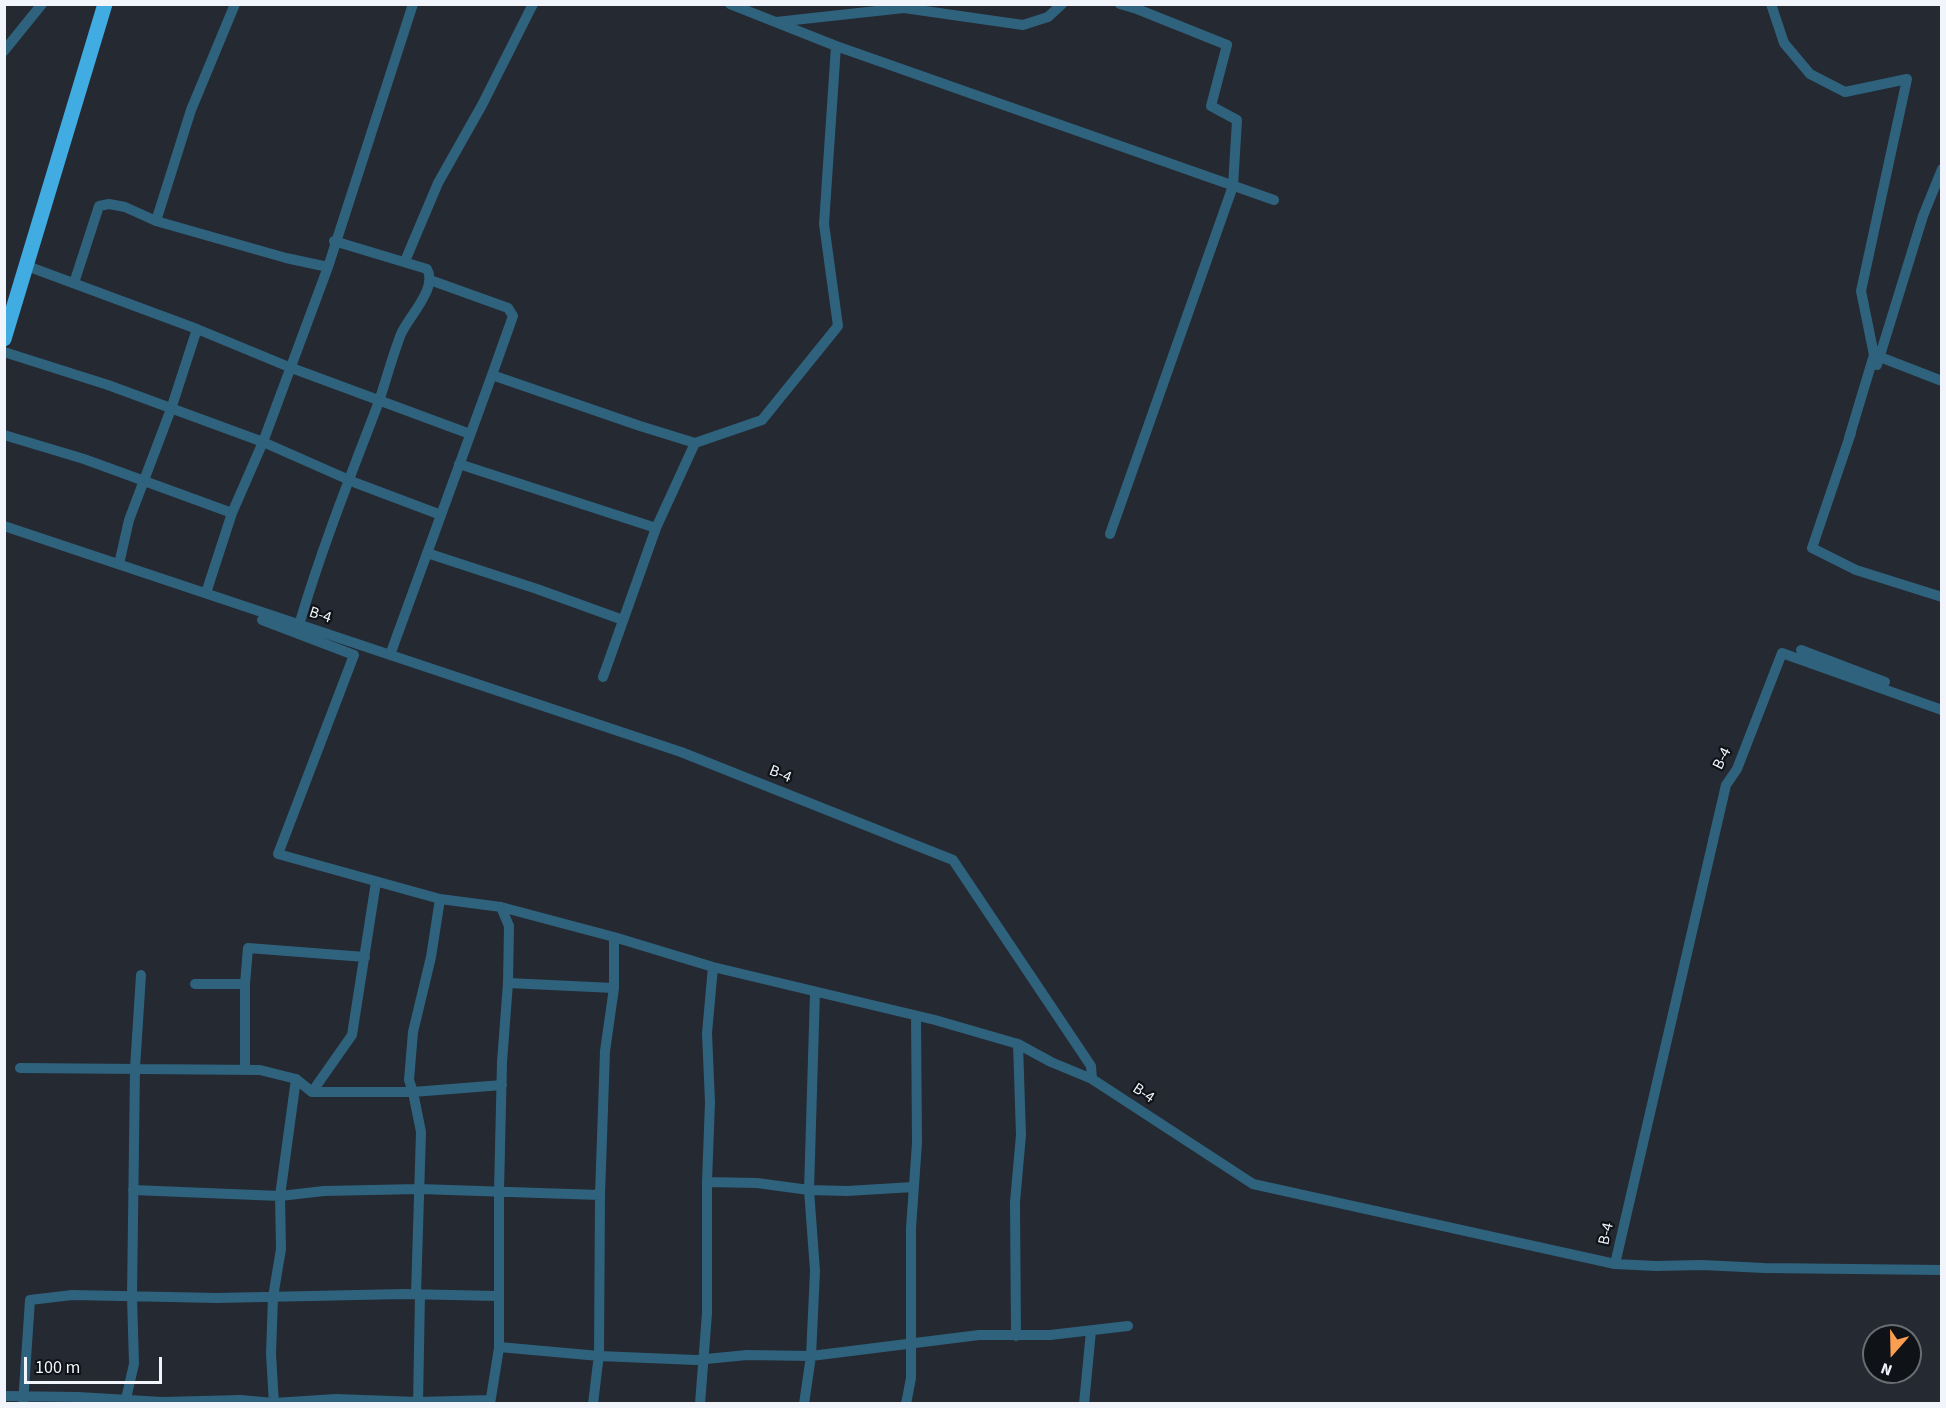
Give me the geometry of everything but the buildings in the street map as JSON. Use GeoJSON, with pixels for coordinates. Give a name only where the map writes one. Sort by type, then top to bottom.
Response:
{"type":"FeatureCollection","features":[{"type":"Feature","properties":{"kind":"highway"},"geometry":{"type":"LineString","coordinates":[[4,339],[105,4]]}},
{"type":"Feature","properties":{"kind":"street"},"geometry":{"type":"LineString","coordinates":[[4,51],[42,4]]}},
{"type":"Feature","properties":{"kind":"street"},"geometry":{"type":"LineString","coordinates":[[156,221],[191,110],[235,4]]}},
{"type":"Feature","properties":{"kind":"street"},"geometry":{"type":"LineString","coordinates":[[206,593],[232,513],[262,442],[328,267],[334,241],[412,4]]}},
{"type":"Feature","properties":{"kind":"street"},"geometry":{"type":"LineString","coordinates":[[405,261],[438,183],[482,105],[533,4]]}},
{"type":"Feature","properties":{"kind":"street"},"geometry":{"type":"LineString","coordinates":[[730,4],[836,46],[1274,200]]}},
{"type":"Feature","properties":{"kind":"street"},"geometry":{"type":"LineString","coordinates":[[772,22],[904,8],[1023,25],[1047,17],[1062,4]]}},
{"type":"Feature","properties":{"kind":"street"},"geometry":{"type":"LineString","coordinates":[[1110,534],[1233,186],[1237,120],[1211,106],[1227,45],[1137,7],[1120,4]]}},
{"type":"Feature","properties":{"kind":"street"},"geometry":{"type":"LineString","coordinates":[[1771,4],[1784,43],[1810,74],[1845,92],[1907,79],[1861,291],[1874,355],[1812,548],[1856,570],[1941,597]]}},
{"type":"Feature","properties":{"kind":"street"},"geometry":{"type":"LineString","coordinates":[[492,375],[695,443],[762,420],[838,326],[824,224],[836,46]]}},
{"type":"Feature","properties":{"kind":"street"},"geometry":{"type":"LineString","coordinates":[[1849,438],[1880,357],[1923,216],[1941,169]]}},
{"type":"Feature","properties":{"kind":"street"},"geometry":{"type":"LineString","coordinates":[[74,283],[99,207],[109,204],[125,207],[156,221],[286,258],[328,267]]}},
{"type":"Feature","properties":{"kind":"street"},"geometry":{"type":"LineString","coordinates":[[299,625],[402,333],[430,285],[427,269],[334,241]]}},
{"type":"Feature","properties":{"kind":"street"},"geometry":{"type":"LineString","coordinates":[[27,266],[470,434]]}},
{"type":"Feature","properties":{"kind":"street"},"geometry":{"type":"LineString","coordinates":[[390,655],[513,316],[508,308],[430,280]]}},
{"type":"Feature","properties":{"kind":"street"},"geometry":{"type":"LineString","coordinates":[[197,329],[171,409],[129,520],[123,566],[354,655],[278,854],[440,899],[501,907],[614,937],[713,967],[916,1016],[1018,1044],[1051,1062],[1092,1079]]}},
{"type":"Feature","properties":{"kind":"street"},"geometry":{"type":"LineString","coordinates":[[4,352],[108,385],[262,442],[349,480],[441,515]]}},
{"type":"Feature","properties":{"kind":"street"},"geometry":{"type":"LineString","coordinates":[[1880,357],[1941,381]]}},
{"type":"Feature","properties":{"kind":"street"},"geometry":{"type":"LineString","coordinates":[[4,435],[84,459],[232,513]]}},
{"type":"Feature","properties":{"kind":"street"},"geometry":{"type":"LineString","coordinates":[[603,677],[656,528],[695,443]]}},
{"type":"Feature","properties":{"kind":"street"},"geometry":{"type":"LineString","coordinates":[[459,464],[656,528]]}},
{"type":"Feature","properties":{"kind":"street","name":"B-4"},"geometry":{"type":"LineString","coordinates":[[4,526],[681,752],[953,860],[1090,1066],[1092,1079],[1254,1184],[1615,1264],[1726,785],[1737,769],[1782,653],[1941,710]]}},
{"type":"Feature","properties":{"kind":"street"},"geometry":{"type":"LineString","coordinates":[[427,553],[623,620]]}},
{"type":"Feature","properties":{"kind":"street"},"geometry":{"type":"LineString","coordinates":[[1801,650],[1941,703]]}},
{"type":"Feature","properties":{"kind":"street"},"geometry":{"type":"LineString","coordinates":[[312,1092],[352,1035],[376,882]]}},
{"type":"Feature","properties":{"kind":"street"},"geometry":{"type":"LineString","coordinates":[[418,1403],[421,1132],[414,1092],[409,1080],[413,1032],[431,957],[440,899]]}},
{"type":"Feature","properties":{"kind":"street"},"geometry":{"type":"LineString","coordinates":[[4,1396],[24,1400],[240,1400],[274,1403],[336,1399],[418,1403],[490,1402],[499,1347],[499,1191],[508,983],[509,926],[501,907]]}},
{"type":"Feature","properties":{"kind":"street"},"geometry":{"type":"LineString","coordinates":[[593,1404],[599,1356],[600,1195],[605,1052],[614,988],[614,937]]}},
{"type":"Feature","properties":{"kind":"street"},"geometry":{"type":"LineString","coordinates":[[245,1070],[245,984],[248,948],[365,957]]}},
{"type":"Feature","properties":{"kind":"street"},"geometry":{"type":"LineString","coordinates":[[700,1404],[707,1313],[706,1182],[710,1102],[707,1033],[713,967]]}},
{"type":"Feature","properties":{"kind":"street"},"geometry":{"type":"LineString","coordinates":[[125,1401],[134,1364],[132,1297],[135,1068],[141,975]]}},
{"type":"Feature","properties":{"kind":"street"},"geometry":{"type":"LineString","coordinates":[[508,983],[614,988]]}},
{"type":"Feature","properties":{"kind":"street"},"geometry":{"type":"LineString","coordinates":[[195,984],[245,984]]}},
{"type":"Feature","properties":{"kind":"street"},"geometry":{"type":"LineString","coordinates":[[804,1404],[811,1356],[815,1272],[809,1190],[814,992]]}},
{"type":"Feature","properties":{"kind":"street"},"geometry":{"type":"LineString","coordinates":[[906,1404],[911,1378],[912,1187],[917,1143],[916,1016]]}},
{"type":"Feature","properties":{"kind":"street"},"geometry":{"type":"LineString","coordinates":[[1016,1336],[1014,1202],[1021,1135],[1018,1044]]}},
{"type":"Feature","properties":{"kind":"street"},"geometry":{"type":"LineString","coordinates":[[20,1068],[260,1070],[296,1079],[312,1092],[414,1092],[502,1086]]}},
{"type":"Feature","properties":{"kind":"street"},"geometry":{"type":"LineString","coordinates":[[274,1403],[271,1354],[273,1297],[281,1249],[280,1196],[296,1079]]}},
{"type":"Feature","properties":{"kind":"street"},"geometry":{"type":"LineString","coordinates":[[706,1182],[757,1183],[809,1190],[847,1191],[912,1187]]}},
{"type":"Feature","properties":{"kind":"street"},"geometry":{"type":"LineString","coordinates":[[133,1190],[280,1196],[324,1191],[419,1190],[600,1195]]}},
{"type":"Feature","properties":{"kind":"street"},"geometry":{"type":"LineString","coordinates":[[1615,1264],[1941,1270]]}},
{"type":"Feature","properties":{"kind":"street"},"geometry":{"type":"LineString","coordinates":[[24,1400],[30,1300],[72,1295],[132,1297],[418,1294],[498,1296]]}},
{"type":"Feature","properties":{"kind":"street"},"geometry":{"type":"LineString","coordinates":[[499,1347],[599,1356],[696,1360],[747,1355],[811,1356],[980,1335],[1016,1336],[1128,1326]]}},
{"type":"Feature","properties":{"kind":"street"},"geometry":{"type":"LineString","coordinates":[[1084,1404],[1091,1331]]}}]}
